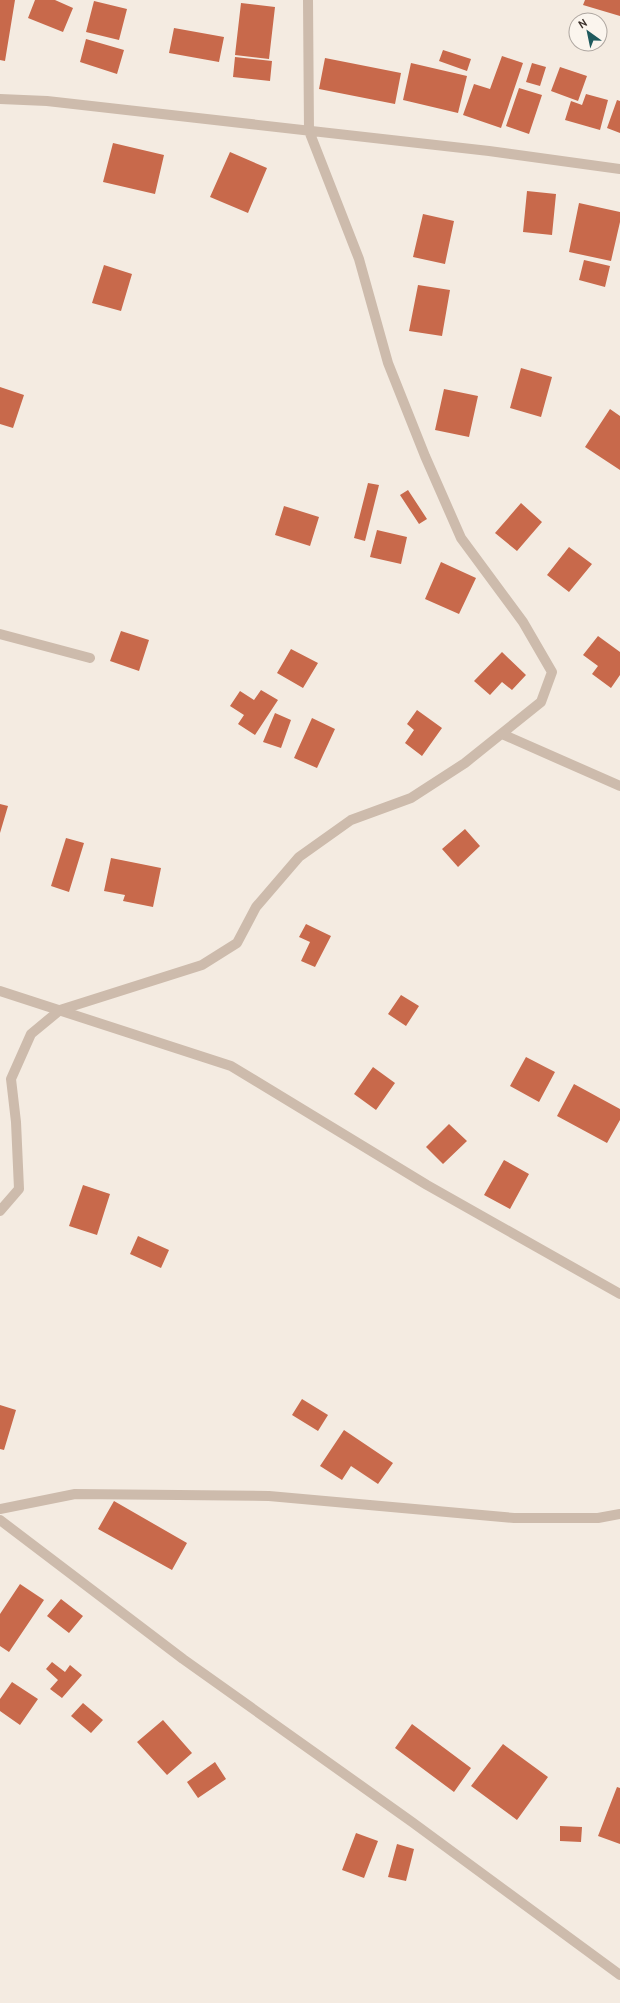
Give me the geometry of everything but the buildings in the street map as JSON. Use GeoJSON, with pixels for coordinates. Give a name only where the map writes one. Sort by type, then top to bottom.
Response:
{"type":"FeatureCollection","features":[{"type":"Feature","properties":{"kind":"street"},"geometry":{"type":"LineString","coordinates":[[0,1210],[19,1188],[16,1122],[11,1079],[31,1034],[60,1010],[202,965],[237,943],[256,907],[298,857],[351,820],[411,798],[465,763],[541,702],[552,672],[524,622],[460,538],[388,363],[359,259],[309,131],[308,0]]}},
{"type":"Feature","properties":{"kind":"street"},"geometry":{"type":"LineString","coordinates":[[0,99],[47,100],[620,168]]}},
{"type":"Feature","properties":{"kind":"street"},"geometry":{"type":"LineString","coordinates":[[0,634],[90,658]]}},
{"type":"Feature","properties":{"kind":"street"},"geometry":{"type":"LineString","coordinates":[[502,734],[620,786]]}},
{"type":"Feature","properties":{"kind":"street"},"geometry":{"type":"LineString","coordinates":[[0,991],[231,1066],[427,1185],[620,1294]]}},
{"type":"Feature","properties":{"kind":"street"},"geometry":{"type":"LineString","coordinates":[[0,1509],[75,1494],[91,1494],[269,1496],[514,1518],[598,1518],[620,1514]]}},
{"type":"Feature","properties":{"kind":"street"},"geometry":{"type":"LineString","coordinates":[[0,1520],[183,1659],[412,1822],[620,1975]]}}]}
